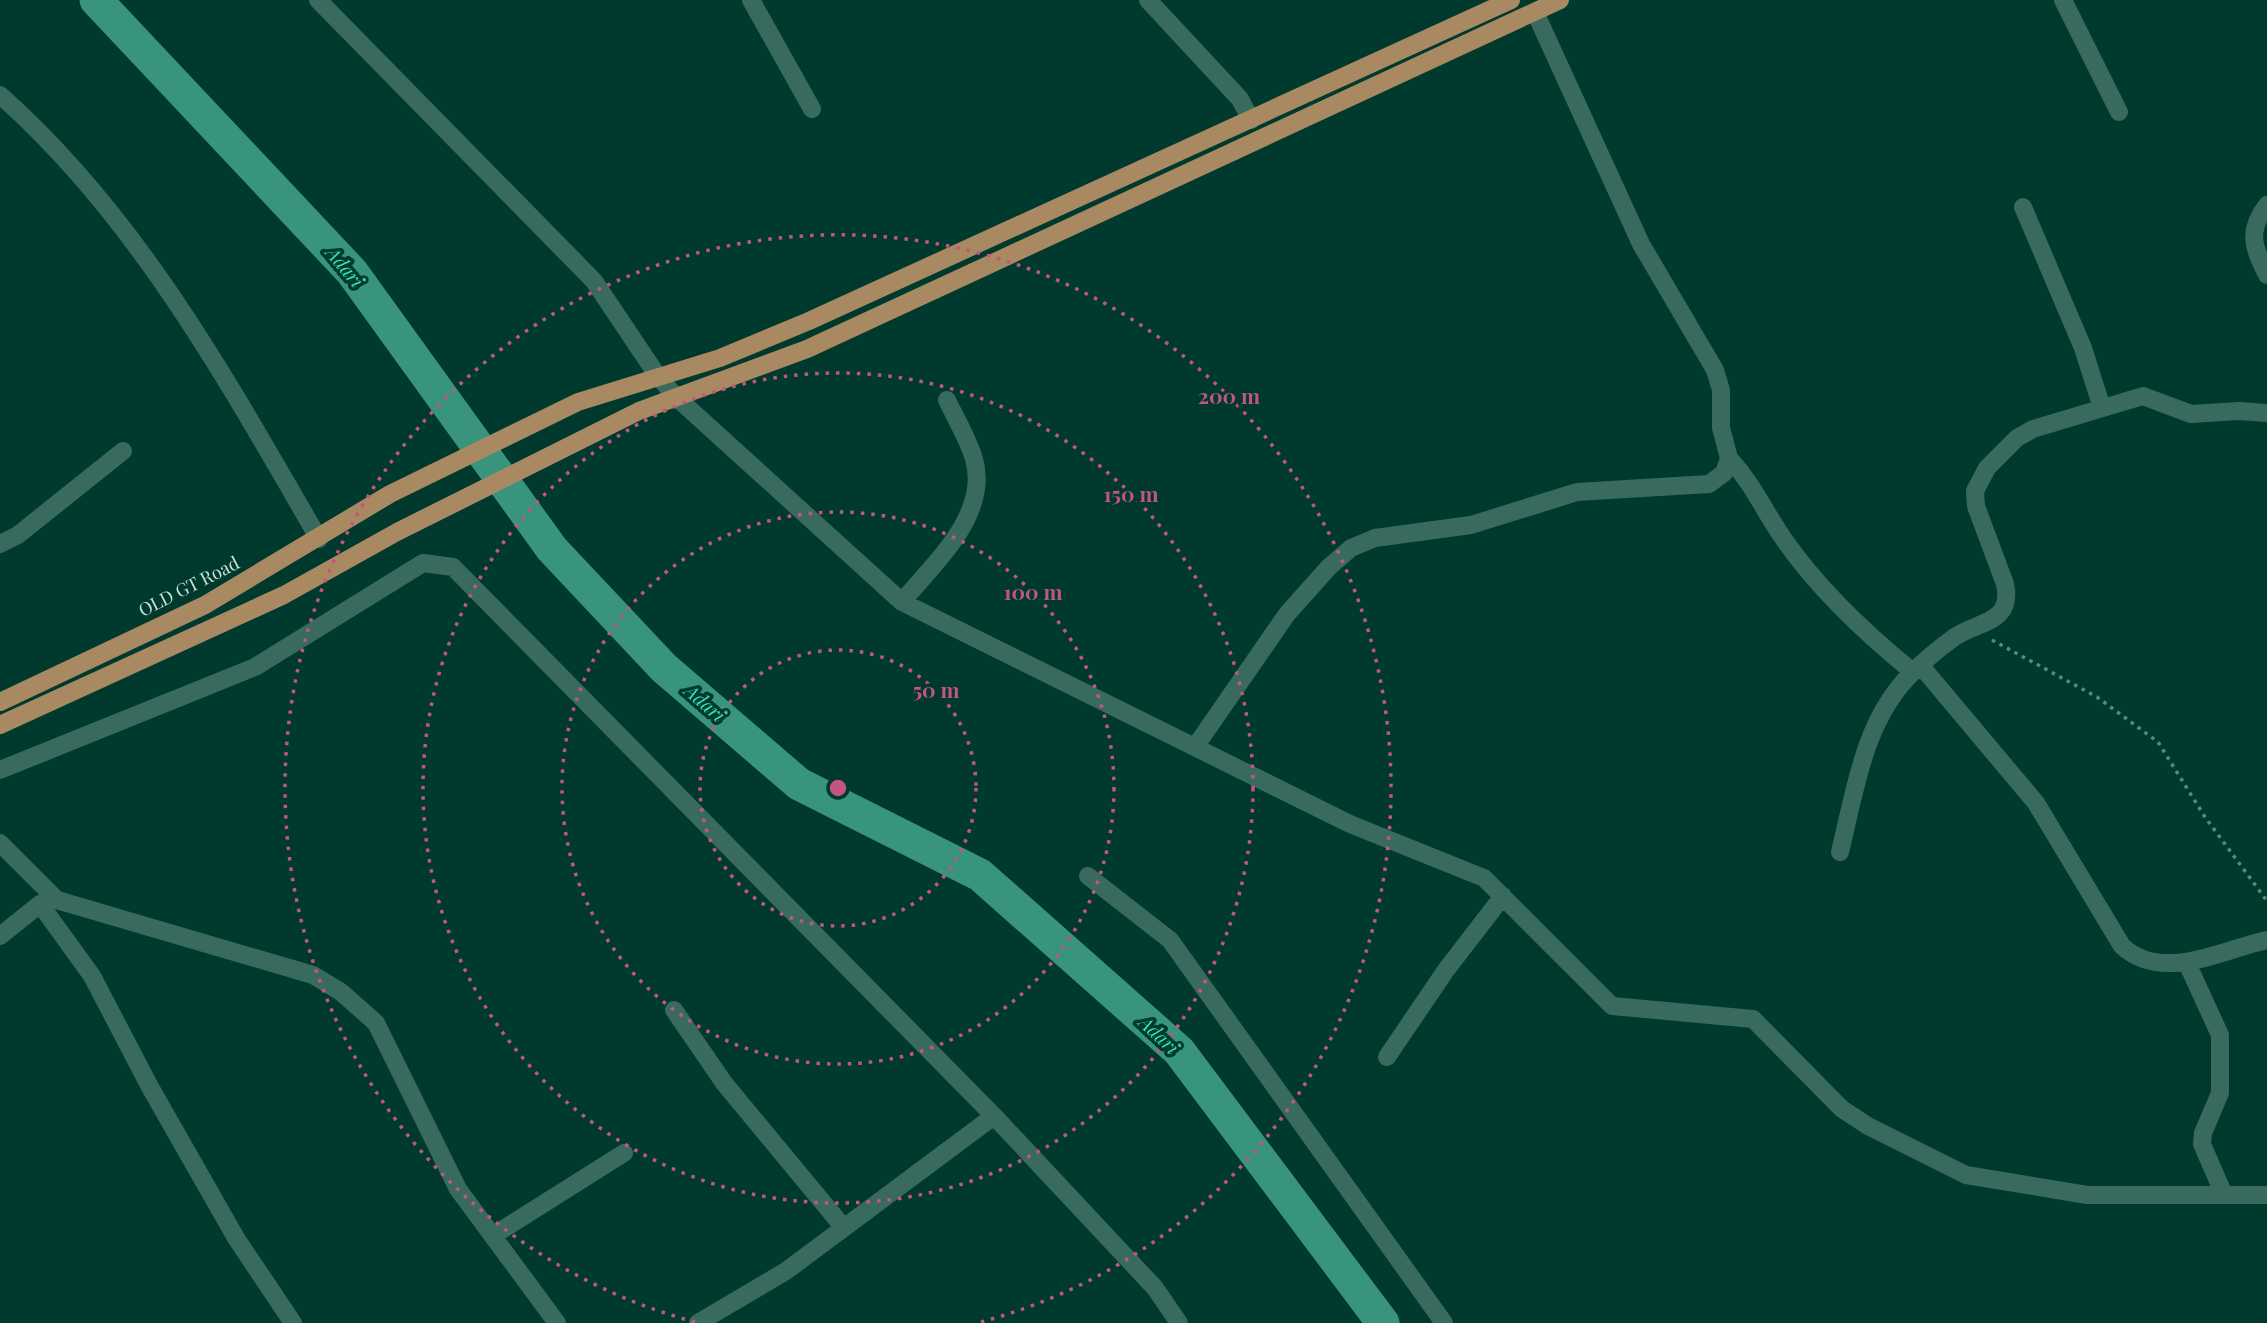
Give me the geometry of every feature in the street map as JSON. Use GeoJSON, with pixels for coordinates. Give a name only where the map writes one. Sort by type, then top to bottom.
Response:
{"type":"FeatureCollection","features":[{"type":"Feature","properties":{"kind":"main road","name":"OLD GT Road"},"geometry":{"type":"LineString","coordinates":[[0,702],[205,605],[390,494],[578,402],[657,375],[720,358],[809,321],[1511,0]]}},
{"type":"Feature","properties":{"kind":"main road"},"geometry":{"type":"LineString","coordinates":[[0,725],[284,596],[397,531],[639,411],[807,349],[1560,0]]}},
{"type":"Feature","properties":{"kind":"street"},"geometry":{"type":"LineString","coordinates":[[318,0],[593,281],[657,375],[675,396],[902,602],[1350,824],[1485,878],[1612,1006],[1753,1019],[1842,1108],[1868,1126],[1966,1175],[2087,1195],[2267,1195]]}},
{"type":"Feature","properties":{"kind":"street"},"geometry":{"type":"LineString","coordinates":[[751,0],[812,109]]}},
{"type":"Feature","properties":{"kind":"street"},"geometry":{"type":"LineString","coordinates":[[1148,0],[1240,99],[1251,120]]}},
{"type":"Feature","properties":{"kind":"street"},"geometry":{"type":"LineString","coordinates":[[2063,0],[2119,112]]}},
{"type":"Feature","properties":{"kind":"street"},"geometry":{"type":"LineString","coordinates":[[1535,12],[1641,244],[1716,370],[1721,390],[1721,428],[1729,458],[1751,482],[1784,540],[1863,632],[1917,669],[2036,803],[2122,946],[2133,957],[2151,962],[2187,963],[2267,940]]}},
{"type":"Feature","properties":{"kind":"street"},"geometry":{"type":"LineString","coordinates":[[0,95],[77,172],[126,232],[214,359],[319,539]]}},
{"type":"Feature","properties":{"kind":"street"},"geometry":{"type":"LineString","coordinates":[[2267,205],[2254,222],[2253,241],[2267,275]]}},
{"type":"Feature","properties":{"kind":"street"},"geometry":{"type":"LineString","coordinates":[[2023,207],[2083,348],[2102,408]]}},
{"type":"Feature","properties":{"kind":"street"},"geometry":{"type":"LineString","coordinates":[[1840,852],[1862,765],[1878,720],[1894,692],[1953,638],[1999,614],[2008,597],[1976,506],[1975,491],[1979,481],[2002,451],[2033,429],[2143,396],[2191,414],[2239,411],[2267,413]]}},
{"type":"Feature","properties":{"kind":"street"},"geometry":{"type":"LineString","coordinates":[[902,602],[965,523],[974,494],[975,461],[947,400]]}},
{"type":"Feature","properties":{"kind":"street"},"geometry":{"type":"LineString","coordinates":[[0,544],[18,535],[123,451]]}},
{"type":"Feature","properties":{"kind":"street"},"geometry":{"type":"LineString","coordinates":[[1195,747],[1287,614],[1351,548],[1375,538],[1471,525],[1577,492],[1709,484],[1724,473],[1729,458]]}},
{"type":"Feature","properties":{"kind":"street"},"geometry":{"type":"LineString","coordinates":[[0,770],[255,667],[423,563],[453,567],[994,1116],[1155,1288],[1179,1323]]}},
{"type":"Feature","properties":{"kind":"street"},"geometry":{"type":"LineString","coordinates":[[0,843],[48,902],[92,976],[150,1087],[236,1238],[293,1323]]}},
{"type":"Feature","properties":{"kind":"street"},"geometry":{"type":"LineString","coordinates":[[1088,876],[1170,940],[1444,1323]]}},
{"type":"Feature","properties":{"kind":"street"},"geometry":{"type":"LineString","coordinates":[[1387,1057],[1446,970],[1503,896]]}},
{"type":"Feature","properties":{"kind":"street"},"geometry":{"type":"LineString","coordinates":[[0,936],[48,902]]}},
{"type":"Feature","properties":{"kind":"street"},"geometry":{"type":"LineString","coordinates":[[48,902],[313,975],[341,992],[376,1023],[457,1189],[494,1235],[557,1323]]}},
{"type":"Feature","properties":{"kind":"street"},"geometry":{"type":"LineString","coordinates":[[2187,963],[2220,1035],[2220,1093],[2203,1133],[2202,1144],[2224,1195]]}},
{"type":"Feature","properties":{"kind":"street"},"geometry":{"type":"LineString","coordinates":[[674,1010],[724,1083],[844,1228]]}},
{"type":"Feature","properties":{"kind":"street"},"geometry":{"type":"LineString","coordinates":[[698,1323],[786,1271],[994,1116]]}},
{"type":"Feature","properties":{"kind":"street"},"geometry":{"type":"LineString","coordinates":[[494,1235],[624,1153]]}},
{"type":"Feature","properties":{"kind":"path"},"geometry":{"type":"LineString","coordinates":[[1972,629],[2097,697],[2158,742],[2206,817],[2267,901]]}},
{"type":"Feature","properties":{"kind":"waterway","name":"Adari"},"geometry":{"type":"LineString","coordinates":[[96,0],[352,272],[552,549],[664,668],[799,784],[980,875],[1179,1051],[1383,1323]]}}]}
